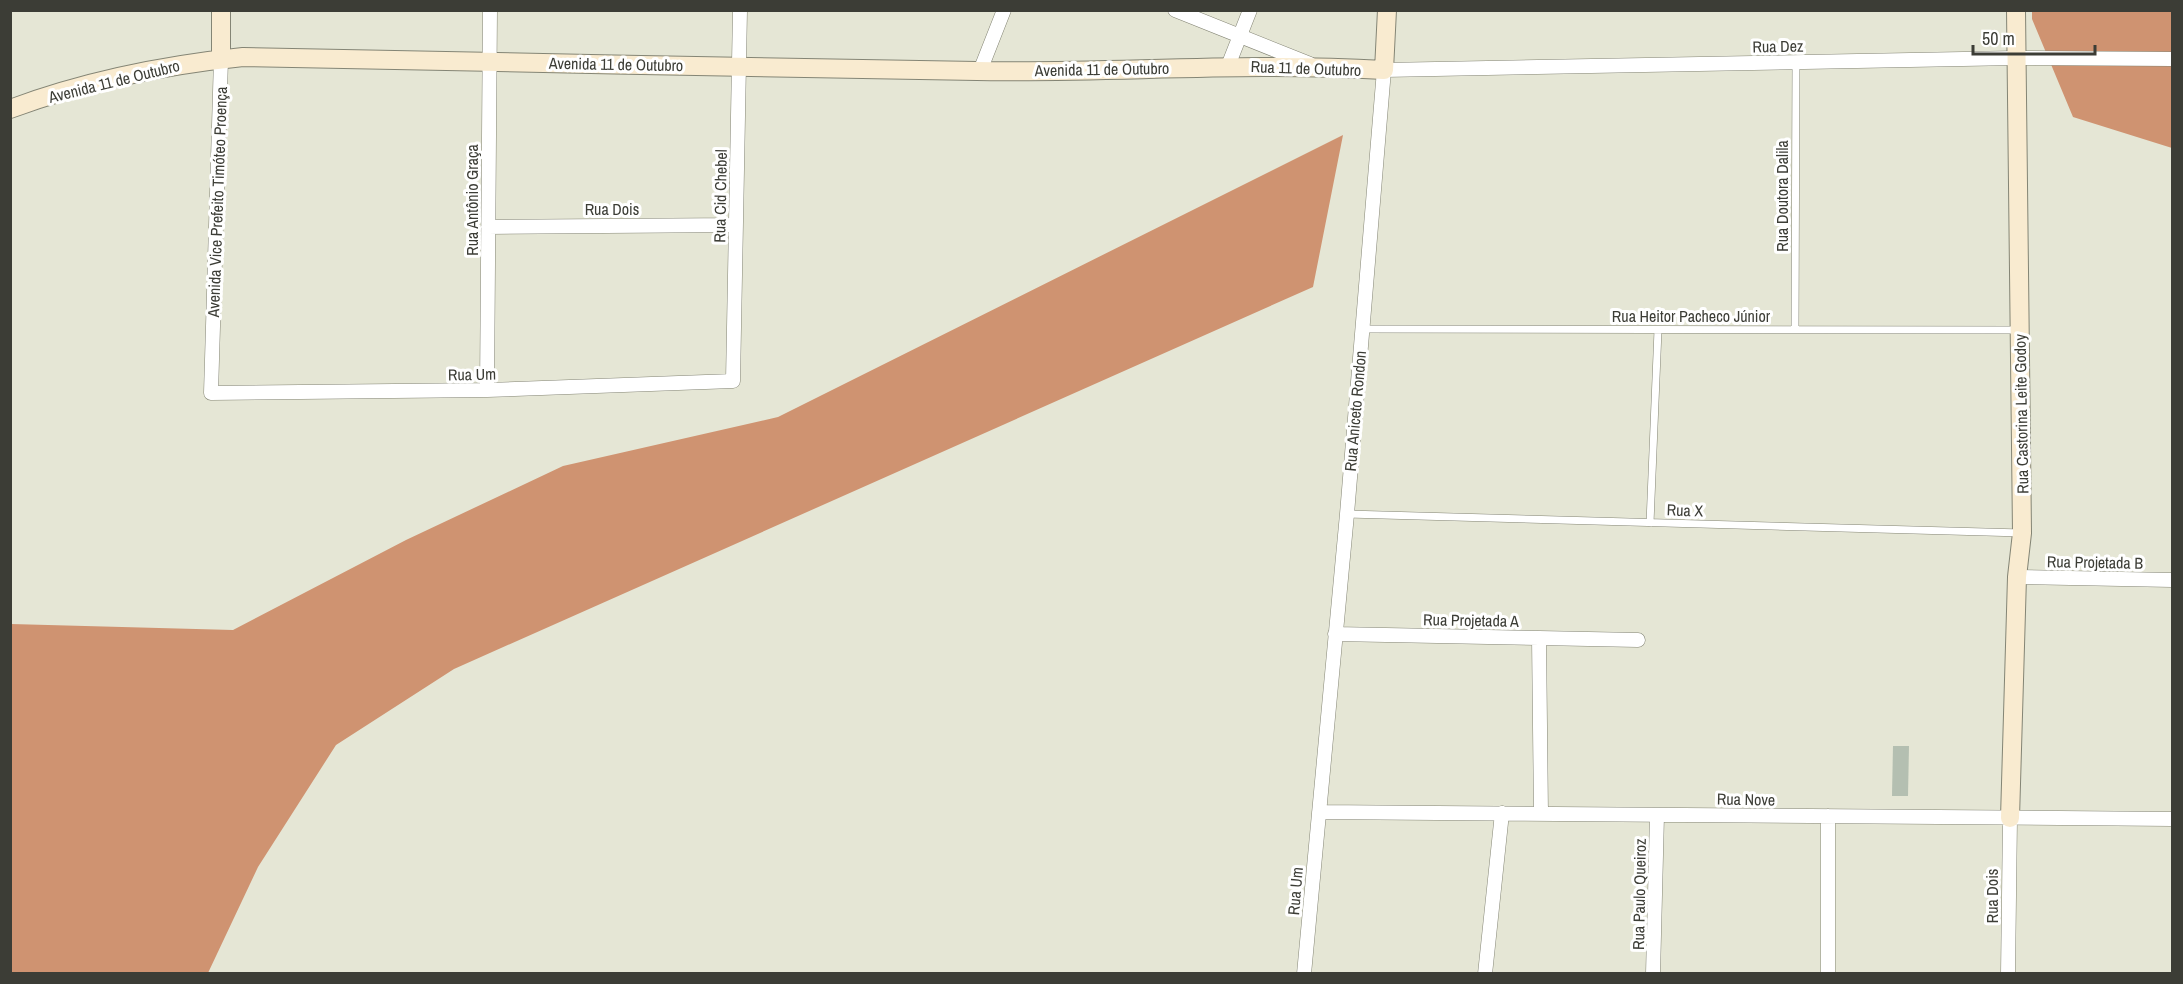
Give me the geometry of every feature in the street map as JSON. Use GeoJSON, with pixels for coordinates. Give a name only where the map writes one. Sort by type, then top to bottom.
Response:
{"type":"FeatureCollection","features":[{"type":"Feature","properties":{"kind":"street","name":"Avenida Vice Prefeito Timóteo Proença"},"geometry":{"type":"LineString","coordinates":[[211,393],[221,10]]}},
{"type":"Feature","properties":{"kind":"street","name":"Rua Antônio Graça"},"geometry":{"type":"LineString","coordinates":[[487,390],[490,10]]}},
{"type":"Feature","properties":{"kind":"street","name":"Rua Cid Chebel"},"geometry":{"type":"LineString","coordinates":[[733,381],[740,10]]}},
{"type":"Feature","properties":{"kind":"street"},"geometry":{"type":"LineString","coordinates":[[980,71],[1004,10]]}},
{"type":"Feature","properties":{"kind":"street"},"geometry":{"type":"LineString","coordinates":[[1175,10],[1315,66]]}},
{"type":"Feature","properties":{"kind":"street"},"geometry":{"type":"LineString","coordinates":[[1228,66],[1250,10]]}},
{"type":"Feature","properties":{"kind":"street","name":"Rua Aniceto Rondon"},"geometry":{"type":"LineString","coordinates":[[1318,812],[1347,514],[1387,10]]}},
{"type":"Feature","properties":{"kind":"street","name":"Rua Castorina Leite Godoy"},"geometry":{"type":"LineString","coordinates":[[2010,818],[2017,577],[2022,533],[2016,10]]}},
{"type":"Feature","properties":{"kind":"street","name":"Avenida 11 de Outubro"},"geometry":{"type":"LineString","coordinates":[[10,109],[34,100],[170,65],[243,57],[980,71],[1228,66]]}},
{"type":"Feature","properties":{"kind":"street","name":"Rua Dez"},"geometry":{"type":"LineString","coordinates":[[1384,70],[2016,58],[2172,59]]}},
{"type":"Feature","properties":{"kind":"street","name":"Rua 11 de Outubro"},"geometry":{"type":"LineString","coordinates":[[1228,66],[1315,66],[1384,70]]}},
{"type":"Feature","properties":{"kind":"street","name":"Rua Dois"},"geometry":{"type":"LineString","coordinates":[[488,227],[736,225]]}},
{"type":"Feature","properties":{"kind":"street","name":"Rua Um"},"geometry":{"type":"LineString","coordinates":[[211,393],[487,390],[733,381]]}},
{"type":"Feature","properties":{"kind":"street","name":"Rua Projetada B"},"geometry":{"type":"LineString","coordinates":[[2017,577],[2172,580]]}},
{"type":"Feature","properties":{"kind":"street","name":"Rua Projetada A"},"geometry":{"type":"LineString","coordinates":[[1335,634],[1539,638],[1541,814]]}},
{"type":"Feature","properties":{"kind":"street"},"geometry":{"type":"LineString","coordinates":[[1539,638],[1638,640]]}},
{"type":"Feature","properties":{"kind":"street","name":"Rua Um"},"geometry":{"type":"LineString","coordinates":[[1304,974],[1318,812]]}},
{"type":"Feature","properties":{"kind":"street","name":"Rua Nove"},"geometry":{"type":"LineString","coordinates":[[1318,812],[2172,819]]}},
{"type":"Feature","properties":{"kind":"street"},"geometry":{"type":"LineString","coordinates":[[1485,974],[1502,813]]}},
{"type":"Feature","properties":{"kind":"street","name":"Rua Paulo Queiroz"},"geometry":{"type":"LineString","coordinates":[[1653,974],[1657,815]]}},
{"type":"Feature","properties":{"kind":"street"},"geometry":{"type":"LineString","coordinates":[[1828,816],[1828,974]]}},
{"type":"Feature","properties":{"kind":"street","name":"Rua Dois"},"geometry":{"type":"LineString","coordinates":[[2008,974],[2010,818]]}},
{"type":"Feature","properties":{"kind":"lane","name":"Rua Doutora Dalila"},"geometry":{"type":"LineString","coordinates":[[1795,330],[1796,62]]}},
{"type":"Feature","properties":{"kind":"lane","name":"Rua Heitor Pacheco Júnior"},"geometry":{"type":"LineString","coordinates":[[1362,329],[2019,330]]}},
{"type":"Feature","properties":{"kind":"lane"},"geometry":{"type":"LineString","coordinates":[[1650,523],[1658,330]]}},
{"type":"Feature","properties":{"kind":"lane","name":"Rua X"},"geometry":{"type":"LineString","coordinates":[[1347,514],[2022,533]]}},
{"type":"Feature","properties":{"kind":"shaded area"},"geometry":{"type":"Polygon","coordinates":[[[2032,11],[2172,11],[2172,148],[2073,117],[2032,19],[2032,11]]]}},
{"type":"Feature","properties":{"kind":"shaded area"},"geometry":{"type":"Polygon","coordinates":[[[1343,135],[1313,287],[454,669],[336,745],[258,867],[208,973],[11,973],[11,624],[233,630],[406,540],[563,466],[778,417],[1343,135]]]}},
{"type":"Feature","properties":{"kind":"building"},"geometry":{"type":"Polygon","coordinates":[[[1893,746],[1909,746],[1908,796],[1892,796],[1893,746]]]}}]}
